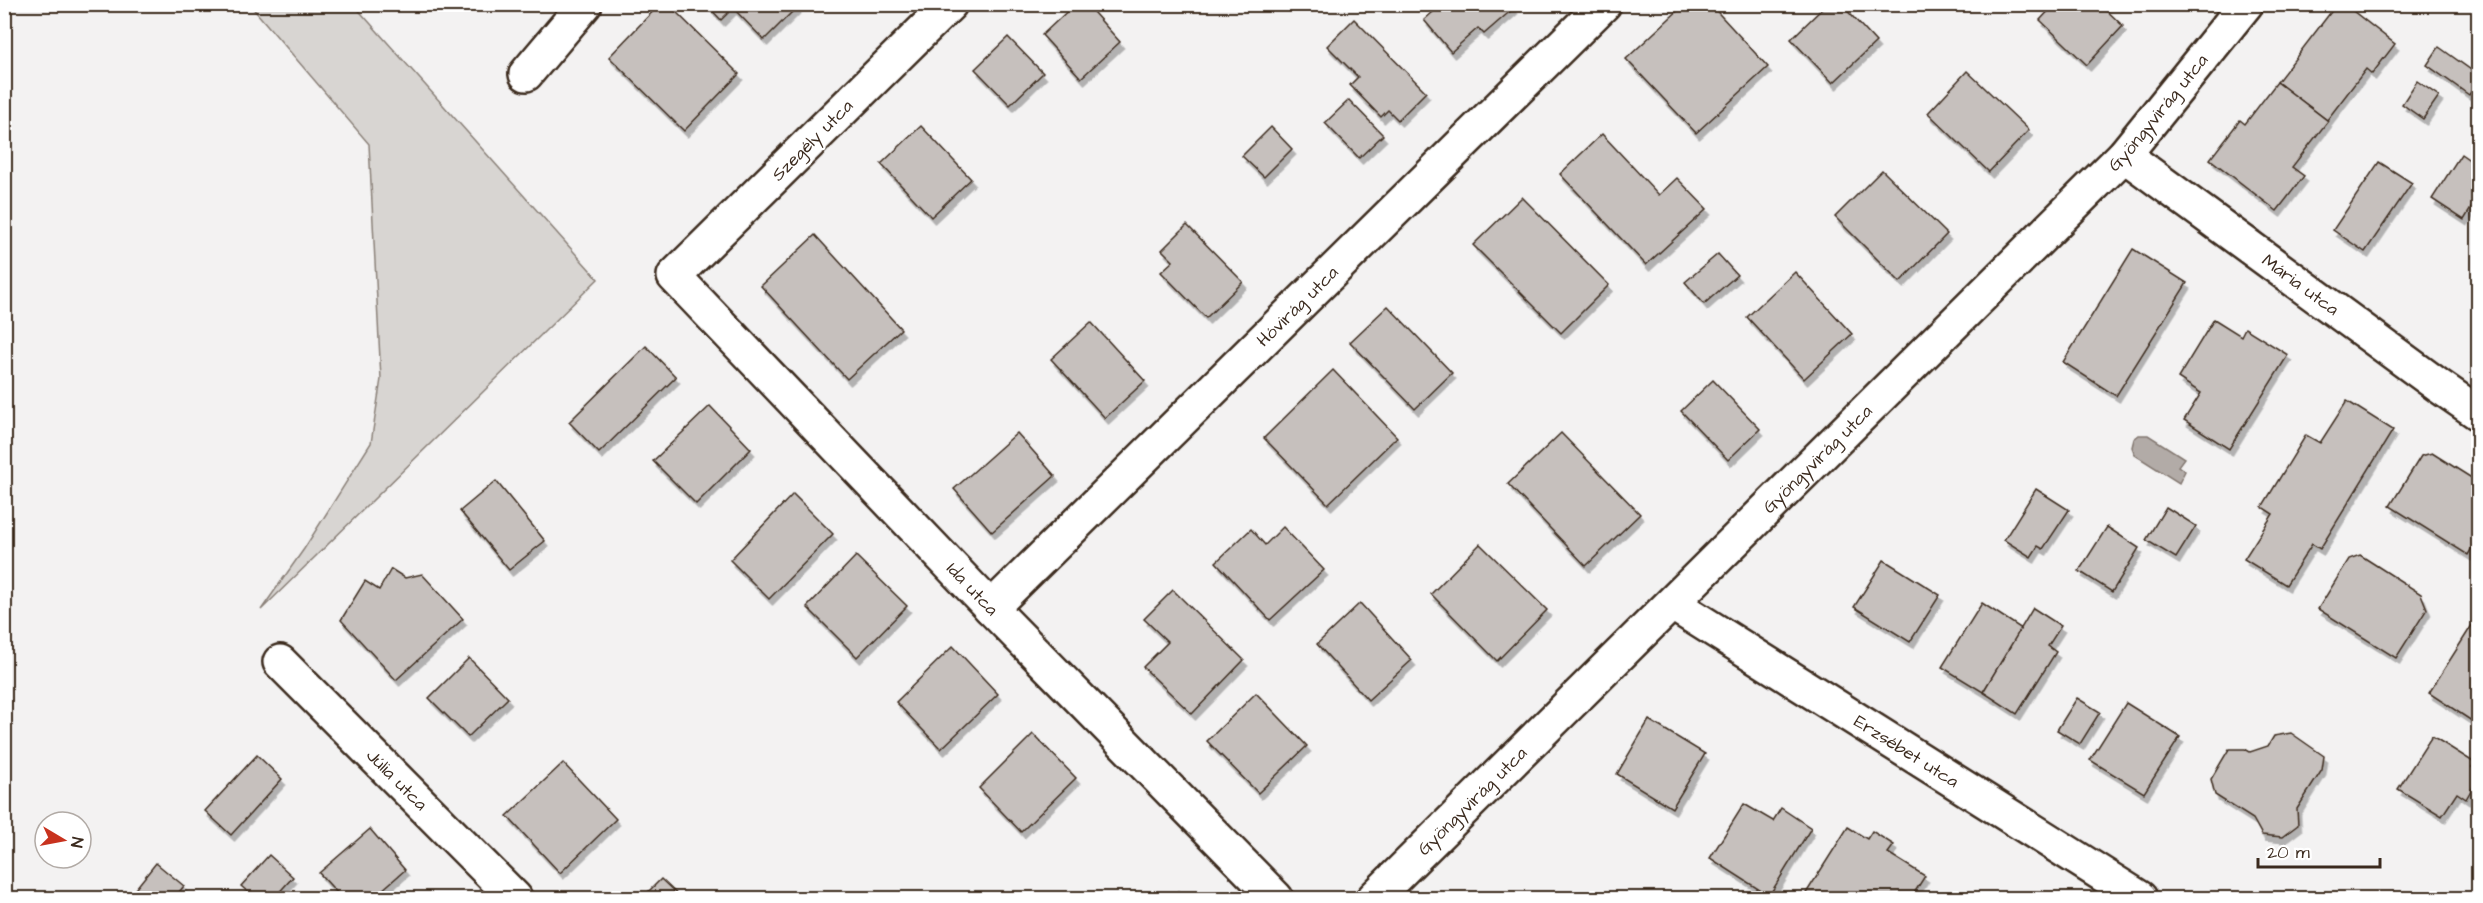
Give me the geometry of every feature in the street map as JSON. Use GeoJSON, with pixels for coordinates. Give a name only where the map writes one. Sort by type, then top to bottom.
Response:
{"type":"FeatureCollection","features":[{"type":"Feature","properties":{"kind":"street"},"geometry":{"type":"LineString","coordinates":[[526,74],[585,4]]}},
{"type":"Feature","properties":{"kind":"street","name":"Szegély utca"},"geometry":{"type":"LineString","coordinates":[[674,276],[950,4]]}},
{"type":"Feature","properties":{"kind":"street","name":"Hóvirág utca"},"geometry":{"type":"LineString","coordinates":[[991,608],[1604,4]]}},
{"type":"Feature","properties":{"kind":"street","name":"Gyöngyvirág utca"},"geometry":{"type":"LineString","coordinates":[[1374,898],[2124,155],[2246,4]]}},
{"type":"Feature","properties":{"kind":"street","name":"Mária utca"},"geometry":{"type":"LineString","coordinates":[[2124,155],[2439,386],[2478,412]]}},
{"type":"Feature","properties":{"kind":"street","name":"Ida utca"},"geometry":{"type":"LineString","coordinates":[[674,276],[991,608],[1276,898]]}},
{"type":"Feature","properties":{"kind":"street","name":"Erzsébet utca"},"geometry":{"type":"LineString","coordinates":[[1673,604],[2140,898]]}},
{"type":"Feature","properties":{"kind":"street","name":"Júlia utca"},"geometry":{"type":"LineString","coordinates":[[280,662],[515,898]]}},
{"type":"Feature","properties":{"kind":"shaded area"},"geometry":{"type":"Polygon","coordinates":[[[250,5],[354,5],[598,279],[261,610],[304,549],[371,443],[381,379],[369,144],[250,5]]]}},
{"type":"Feature","properties":{"kind":"shaded area"},"geometry":{"type":"Polygon","coordinates":[[[2139,435],[2148,435],[2184,458],[2178,466],[2185,471],[2179,483],[2135,455],[2132,447],[2134,439],[2139,435]]]}},
{"type":"Feature","properties":{"kind":"building"},"geometry":{"type":"Polygon","coordinates":[[[660,4],[668,4],[739,74],[684,131],[609,57],[660,4]]]}},
{"type":"Feature","properties":{"kind":"building"},"geometry":{"type":"Polygon","coordinates":[[[706,4],[800,4],[764,40],[733,8],[721,20],[706,4]]]}},
{"type":"Feature","properties":{"kind":"building"},"geometry":{"type":"Polygon","coordinates":[[[1075,4],[1086,4],[1120,42],[1081,78],[1042,35],[1075,4]]]}},
{"type":"Feature","properties":{"kind":"building"},"geometry":{"type":"Polygon","coordinates":[[[1442,4],[1511,4],[1514,8],[1484,34],[1478,28],[1451,52],[1424,20],[1442,4]]]}},
{"type":"Feature","properties":{"kind":"building"},"geometry":{"type":"Polygon","coordinates":[[[1685,4],[1710,4],[1768,67],[1696,133],[1626,59],[1685,4]]]}},
{"type":"Feature","properties":{"kind":"building"},"geometry":{"type":"Polygon","coordinates":[[[1827,4],[1841,4],[1876,42],[1833,83],[1791,39],[1827,4]]]}},
{"type":"Feature","properties":{"kind":"building"},"geometry":{"type":"Polygon","coordinates":[[[2055,4],[2100,4],[2123,26],[2087,65],[2040,20],[2055,4]]]}},
{"type":"Feature","properties":{"kind":"building"},"geometry":{"type":"Polygon","coordinates":[[[2337,4],[2344,4],[2395,44],[2372,74],[2366,69],[2327,120],[2277,82],[2337,4]]]}},
{"type":"Feature","properties":{"kind":"building"},"geometry":{"type":"Polygon","coordinates":[[[1354,19],[1426,92],[1398,120],[1388,110],[1381,117],[1350,85],[1358,77],[1327,46],[1354,19]]]}},
{"type":"Feature","properties":{"kind":"building"},"geometry":{"type":"Polygon","coordinates":[[[1008,37],[1043,73],[1010,105],[975,69],[1008,37]]]}},
{"type":"Feature","properties":{"kind":"building"},"geometry":{"type":"Polygon","coordinates":[[[2439,47],[2478,75],[2478,81],[2469,95],[2427,65],[2439,47]]]}},
{"type":"Feature","properties":{"kind":"building"},"geometry":{"type":"Polygon","coordinates":[[[1967,71],[2029,130],[1989,172],[1928,113],[1967,71]]]}},
{"type":"Feature","properties":{"kind":"building"},"geometry":{"type":"Polygon","coordinates":[[[2417,81],[2439,96],[2423,119],[2402,104],[2417,81]]]}},
{"type":"Feature","properties":{"kind":"building"},"geometry":{"type":"Polygon","coordinates":[[[2277,82],[2328,121],[2292,167],[2304,176],[2277,211],[2210,159],[2240,120],[2245,124],[2277,82]]]}},
{"type":"Feature","properties":{"kind":"building"},"geometry":{"type":"Polygon","coordinates":[[[1349,100],[1383,135],[1359,158],[1325,123],[1349,100]]]}},
{"type":"Feature","properties":{"kind":"building"},"geometry":{"type":"Polygon","coordinates":[[[921,126],[971,179],[931,217],[881,164],[921,126]]]}},
{"type":"Feature","properties":{"kind":"building"},"geometry":{"type":"Polygon","coordinates":[[[1271,127],[1292,149],[1264,177],[1242,156],[1271,127]]]}},
{"type":"Feature","properties":{"kind":"building"},"geometry":{"type":"Polygon","coordinates":[[[1602,134],[1659,195],[1677,178],[1707,209],[1646,265],[1560,174],[1602,134]]]}},
{"type":"Feature","properties":{"kind":"building"},"geometry":{"type":"Polygon","coordinates":[[[2461,154],[2478,166],[2478,197],[2464,220],[2432,199],[2461,154]]]}},
{"type":"Feature","properties":{"kind":"building"},"geometry":{"type":"Polygon","coordinates":[[[2379,162],[2412,183],[2365,252],[2333,230],[2379,162]]]}},
{"type":"Feature","properties":{"kind":"building"},"geometry":{"type":"Polygon","coordinates":[[[1882,170],[1947,234],[1900,282],[1835,217],[1882,170]]]}},
{"type":"Feature","properties":{"kind":"building"},"geometry":{"type":"Polygon","coordinates":[[[1522,197],[1609,285],[1561,333],[1473,245],[1522,197]]]}},
{"type":"Feature","properties":{"kind":"building"},"geometry":{"type":"Polygon","coordinates":[[[1187,225],[1243,282],[1206,318],[1161,272],[1173,261],[1162,250],[1187,225]]]}},
{"type":"Feature","properties":{"kind":"building"},"geometry":{"type":"Polygon","coordinates":[[[815,235],[901,329],[847,379],[761,286],[815,235]]]}},
{"type":"Feature","properties":{"kind":"building"},"geometry":{"type":"Polygon","coordinates":[[[2133,249],[2187,283],[2116,396],[2063,362],[2133,249]]]}},
{"type":"Feature","properties":{"kind":"building"},"geometry":{"type":"Polygon","coordinates":[[[1718,254],[1737,275],[1704,304],[1685,282],[1718,254]]]}},
{"type":"Feature","properties":{"kind":"building"},"geometry":{"type":"Polygon","coordinates":[[[1795,272],[1852,334],[1804,379],[1747,317],[1795,272]]]}},
{"type":"Feature","properties":{"kind":"building"},"geometry":{"type":"Polygon","coordinates":[[[1388,306],[1452,373],[1415,409],[1350,342],[1388,306]]]}},
{"type":"Feature","properties":{"kind":"building"},"geometry":{"type":"Polygon","coordinates":[[[2214,319],[2241,336],[2245,328],[2288,355],[2229,449],[2184,420],[2201,393],[2178,378],[2214,319]]]}},
{"type":"Feature","properties":{"kind":"building"},"geometry":{"type":"Polygon","coordinates":[[[1091,322],[1145,381],[1105,418],[1051,359],[1091,322]]]}},
{"type":"Feature","properties":{"kind":"building"},"geometry":{"type":"Polygon","coordinates":[[[646,346],[676,377],[599,453],[569,422],[646,346]]]}},
{"type":"Feature","properties":{"kind":"building"},"geometry":{"type":"Polygon","coordinates":[[[1333,370],[1397,437],[1328,504],[1264,438],[1333,370]]]}},
{"type":"Feature","properties":{"kind":"building"},"geometry":{"type":"Polygon","coordinates":[[[1713,380],[1760,429],[1728,460],[1681,411],[1713,380]]]}},
{"type":"Feature","properties":{"kind":"building"},"geometry":{"type":"Polygon","coordinates":[[[2347,401],[2393,430],[2320,549],[2312,544],[2286,585],[2244,559],[2273,514],[2262,507],[2306,435],[2320,443],[2347,401]]]}},
{"type":"Feature","properties":{"kind":"building"},"geometry":{"type":"Polygon","coordinates":[[[710,406],[751,449],[696,504],[653,461],[710,406]]]}},
{"type":"Feature","properties":{"kind":"building"},"geometry":{"type":"Polygon","coordinates":[[[1017,433],[1055,476],[992,532],[954,489],[1017,433]]]}},
{"type":"Feature","properties":{"kind":"building"},"geometry":{"type":"Polygon","coordinates":[[[1561,433],[1640,514],[1586,566],[1508,484],[1561,433]]]}},
{"type":"Feature","properties":{"kind":"building"},"geometry":{"type":"Polygon","coordinates":[[[2432,453],[2478,482],[2478,538],[2468,555],[2390,506],[2421,456],[2432,453]]]}},
{"type":"Feature","properties":{"kind":"building"},"geometry":{"type":"Polygon","coordinates":[[[496,481],[545,541],[509,570],[460,511],[496,481]]]}},
{"type":"Feature","properties":{"kind":"building"},"geometry":{"type":"Polygon","coordinates":[[[2036,489],[2069,510],[2043,549],[2038,546],[2031,557],[2004,540],[2036,489]]]}},
{"type":"Feature","properties":{"kind":"building"},"geometry":{"type":"Polygon","coordinates":[[[793,494],[833,534],[769,599],[730,560],[793,494]]]}},
{"type":"Feature","properties":{"kind":"building"},"geometry":{"type":"Polygon","coordinates":[[[2166,507],[2196,526],[2176,558],[2146,540],[2166,507]]]}},
{"type":"Feature","properties":{"kind":"building"},"geometry":{"type":"Polygon","coordinates":[[[1283,527],[1324,570],[1270,620],[1216,562],[1251,529],[1265,545],[1283,527]]]}},
{"type":"Feature","properties":{"kind":"building"},"geometry":{"type":"Polygon","coordinates":[[[2107,527],[2139,548],[2112,592],[2079,571],[2107,527]]]}},
{"type":"Feature","properties":{"kind":"building"},"geometry":{"type":"Polygon","coordinates":[[[1480,544],[1547,610],[1497,661],[1431,594],[1480,544]]]}},
{"type":"Feature","properties":{"kind":"building"},"geometry":{"type":"Polygon","coordinates":[[[2360,555],[2421,594],[2427,609],[2396,658],[2318,609],[2349,559],[2360,555]]]}},
{"type":"Feature","properties":{"kind":"building"},"geometry":{"type":"Polygon","coordinates":[[[856,556],[907,606],[857,657],[807,607],[856,556]]]}},
{"type":"Feature","properties":{"kind":"building"},"geometry":{"type":"Polygon","coordinates":[[[1884,560],[1940,595],[1910,642],[1854,607],[1884,560]]]}},
{"type":"Feature","properties":{"kind":"building"},"geometry":{"type":"Polygon","coordinates":[[[391,569],[405,578],[422,574],[463,619],[396,680],[341,620],[365,581],[379,590],[391,569]]]}},
{"type":"Feature","properties":{"kind":"building"},"geometry":{"type":"Polygon","coordinates":[[[1173,590],[1244,660],[1192,714],[1143,667],[1168,642],[1144,619],[1173,590]]]}},
{"type":"Feature","properties":{"kind":"building"},"geometry":{"type":"Polygon","coordinates":[[[1360,603],[1412,660],[1368,700],[1317,644],[1360,603]]]}},
{"type":"Feature","properties":{"kind":"building"},"geometry":{"type":"Polygon","coordinates":[[[1982,603],[2022,629],[1983,692],[1942,667],[1982,603]]]}},
{"type":"Feature","properties":{"kind":"building"},"geometry":{"type":"Polygon","coordinates":[[[2033,608],[2061,626],[2048,646],[2056,652],[2017,714],[1983,692],[2033,608]]]}},
{"type":"Feature","properties":{"kind":"building"},"geometry":{"type":"Polygon","coordinates":[[[2474,622],[2478,624],[2478,725],[2429,693],[2474,622]]]}},
{"type":"Feature","properties":{"kind":"building"},"geometry":{"type":"Polygon","coordinates":[[[953,646],[998,694],[941,749],[896,702],[953,646]]]}},
{"type":"Feature","properties":{"kind":"building"},"geometry":{"type":"Polygon","coordinates":[[[469,658],[508,698],[468,737],[429,698],[469,658]]]}},
{"type":"Feature","properties":{"kind":"building"},"geometry":{"type":"Polygon","coordinates":[[[1256,693],[1307,746],[1258,793],[1207,741],[1256,693]]]}},
{"type":"Feature","properties":{"kind":"building"},"geometry":{"type":"Polygon","coordinates":[[[2077,698],[2100,712],[2080,744],[2057,730],[2077,698]]]}},
{"type":"Feature","properties":{"kind":"building"},"geometry":{"type":"Polygon","coordinates":[[[2126,703],[2180,737],[2144,793],[2090,760],[2126,703]]]}},
{"type":"Feature","properties":{"kind":"building"},"geometry":{"type":"Polygon","coordinates":[[[1649,720],[1705,754],[1672,808],[1617,774],[1649,720]]]}},
{"type":"Feature","properties":{"kind":"building"},"geometry":{"type":"Polygon","coordinates":[[[2291,733],[2324,756],[2322,770],[2297,809],[2298,825],[2282,837],[2262,835],[2253,819],[2215,795],[2211,779],[2229,749],[2245,749],[2250,752],[2268,746],[2274,736],[2291,733]]]}},
{"type":"Feature","properties":{"kind":"building"},"geometry":{"type":"Polygon","coordinates":[[[1033,734],[1076,778],[1021,832],[979,788],[1033,734]]]}},
{"type":"Feature","properties":{"kind":"building"},"geometry":{"type":"Polygon","coordinates":[[[2432,736],[2475,763],[2472,767],[2478,771],[2478,778],[2466,799],[2457,793],[2442,816],[2398,789],[2432,736]]]}},
{"type":"Feature","properties":{"kind":"building"},"geometry":{"type":"Polygon","coordinates":[[[257,755],[282,779],[231,835],[205,811],[257,755]]]}},
{"type":"Feature","properties":{"kind":"building"},"geometry":{"type":"Polygon","coordinates":[[[563,763],[616,819],[560,873],[507,816],[563,763]]]}},
{"type":"Feature","properties":{"kind":"building"},"geometry":{"type":"Polygon","coordinates":[[[1744,804],[1773,821],[1781,808],[1811,828],[1769,896],[1710,858],[1744,804]]]}},
{"type":"Feature","properties":{"kind":"building"},"geometry":{"type":"Polygon","coordinates":[[[1848,827],[1867,839],[1872,831],[1894,845],[1888,853],[1925,876],[1911,898],[1803,898],[1848,827]]]}},
{"type":"Feature","properties":{"kind":"building"},"geometry":{"type":"Polygon","coordinates":[[[370,829],[405,870],[373,898],[342,898],[319,873],[370,829]]]}},
{"type":"Feature","properties":{"kind":"building"},"geometry":{"type":"Polygon","coordinates":[[[269,855],[293,877],[274,898],[255,898],[241,886],[269,855]]]}},
{"type":"Feature","properties":{"kind":"building"},"geometry":{"type":"Polygon","coordinates":[[[156,863],[184,886],[174,898],[128,898],[156,863]]]}},
{"type":"Feature","properties":{"kind":"building"},"geometry":{"type":"Polygon","coordinates":[[[661,879],[681,898],[642,898],[661,879]]]}},
{"type":"Feature","properties":{"kind":"building"},"geometry":{"type":"Polygon","coordinates":[[[1178,891],[1186,898],[1170,898],[1178,891]]]}}]}
